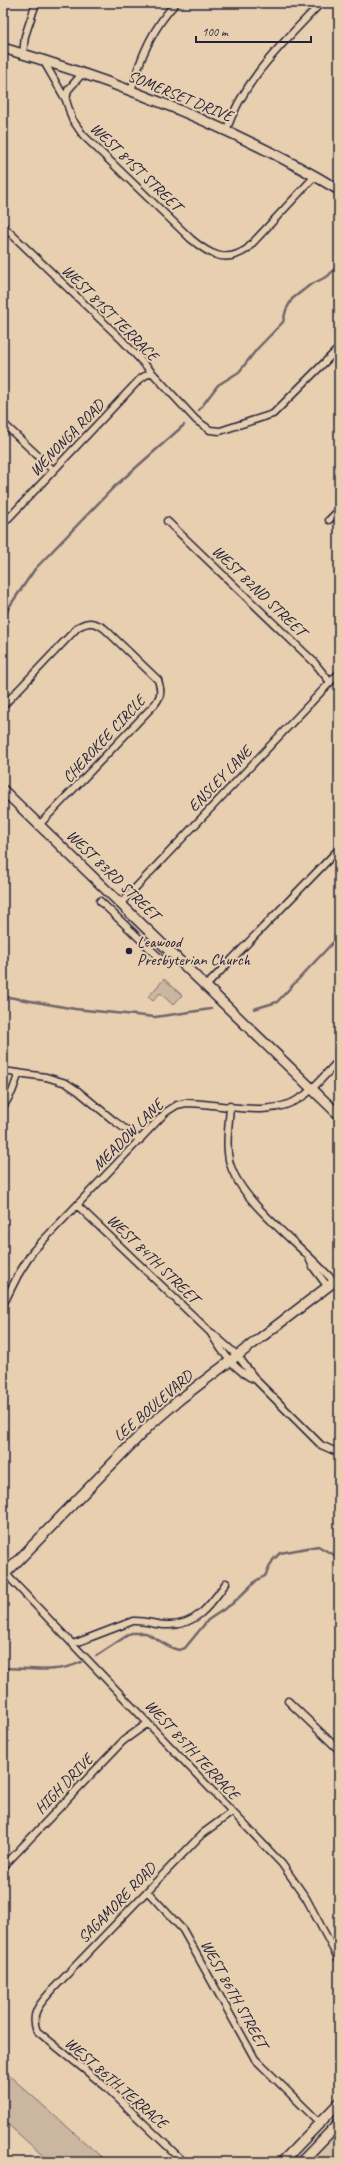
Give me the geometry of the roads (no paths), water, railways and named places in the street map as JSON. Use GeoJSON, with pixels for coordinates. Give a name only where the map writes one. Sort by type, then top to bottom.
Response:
{"type":"FeatureCollection","features":[{"type":"Feature","properties":{"kind":"street"},"geometry":{"type":"LineString","coordinates":[[23,54],[25,36],[36,3]]}},
{"type":"Feature","properties":{"kind":"street"},"geometry":{"type":"LineString","coordinates":[[131,92],[140,64],[151,39],[176,3]]}},
{"type":"Feature","properties":{"kind":"street"},"geometry":{"type":"LineString","coordinates":[[226,131],[233,113],[253,79],[277,49],[321,3]]}},
{"type":"Feature","properties":{"kind":"street","name":"SOMERSET DRIVE"},"geometry":{"type":"LineString","coordinates":[[3,48],[42,60],[131,92],[226,131],[338,189]]}},
{"type":"Feature","properties":{"kind":"street","name":"WEST 81ST STREET"},"geometry":{"type":"LineString","coordinates":[[42,60],[66,100],[72,119],[83,135],[199,246],[218,257],[241,253],[252,244],[315,176]]}},
{"type":"Feature","properties":{"kind":"street"},"geometry":{"type":"LineString","coordinates":[[66,100],[68,90],[82,74]]}},
{"type":"Feature","properties":{"kind":"street","name":"WEST 81ST TERRACE"},"geometry":{"type":"LineString","coordinates":[[3,226],[122,340],[196,420],[210,430],[220,431],[273,414],[339,348]]}},
{"type":"Feature","properties":{"kind":"street","name":"WENONGA ROAD"},"geometry":{"type":"LineString","coordinates":[[3,524],[140,379],[150,372]]}},
{"type":"Feature","properties":{"kind":"street"},"geometry":{"type":"LineString","coordinates":[[3,423],[53,470]]}},
{"type":"Feature","properties":{"kind":"street"},"geometry":{"type":"LineString","coordinates":[[329,520],[339,510]]}},
{"type":"Feature","properties":{"kind":"street","name":"WEST 82ND STREET"},"geometry":{"type":"LineString","coordinates":[[167,521],[314,662],[330,682]]}},
{"type":"Feature","properties":{"kind":"street","name":"CHEROKEE CIRCLE"},"geometry":{"type":"LineString","coordinates":[[3,706],[78,627],[87,622],[97,623],[158,680],[161,691],[160,698],[40,825]]}},
{"type":"Feature","properties":{"kind":"street","name":"ENSLEY LANE"},"geometry":{"type":"LineString","coordinates":[[121,903],[339,673]]}},
{"type":"Feature","properties":{"kind":"street","name":"WEST 83RD STREET"},"geometry":{"type":"LineString","coordinates":[[4,792],[121,903],[339,1115]]}},
{"type":"Feature","properties":{"kind":"street"},"geometry":{"type":"LineString","coordinates":[[206,986],[339,849]]}},
{"type":"Feature","properties":{"kind":"street"},"geometry":{"type":"LineString","coordinates":[[100,902],[163,961]]}},
{"type":"Feature","properties":{"kind":"street","name":"MEADOW LANE"},"geometry":{"type":"LineString","coordinates":[[3,1305],[28,1258],[166,1112],[177,1105],[186,1102],[260,1110],[272,1108],[291,1102],[304,1095],[339,1060]]}},
{"type":"Feature","properties":{"kind":"street"},"geometry":{"type":"LineString","coordinates":[[3,1071],[46,1077],[72,1087],[140,1140]]}},
{"type":"Feature","properties":{"kind":"street"},"geometry":{"type":"LineString","coordinates":[[3,1107],[12,1092],[19,1073]]}},
{"type":"Feature","properties":{"kind":"street"},"geometry":{"type":"LineString","coordinates":[[230,1106],[228,1149],[230,1164],[235,1175],[253,1200],[309,1258],[313,1267],[334,1282]]}},
{"type":"Feature","properties":{"kind":"street","name":"WEST 84TH STREET"},"geometry":{"type":"LineString","coordinates":[[78,1205],[210,1332],[221,1339],[235,1358],[256,1380],[326,1448],[339,1453]]}},
{"type":"Feature","properties":{"kind":"street","name":"LEE BOULEVARD"},"geometry":{"type":"LineString","coordinates":[[4,1574],[150,1425],[179,1400],[334,1282]]}},
{"type":"Feature","properties":{"kind":"street","name":"WEST 85TH TERRACE"},"geometry":{"type":"LineString","coordinates":[[4,1574],[73,1644],[293,1878],[339,1960]]}},
{"type":"Feature","properties":{"kind":"street"},"geometry":{"type":"LineString","coordinates":[[73,1644],[133,1621],[166,1625],[191,1622],[206,1609],[226,1583]]}},
{"type":"Feature","properties":{"kind":"street"},"geometry":{"type":"LineString","coordinates":[[288,1701],[339,1750]]}},
{"type":"Feature","properties":{"kind":"street","name":"HIGH DRIVE"},"geometry":{"type":"LineString","coordinates":[[3,1867],[123,1741],[148,1723]]}},
{"type":"Feature","properties":{"kind":"street","name":"SAGAMORE ROAD"},"geometry":{"type":"LineString","coordinates":[[34,2022],[35,2011],[39,2005],[202,1834],[232,1812]]}},
{"type":"Feature","properties":{"kind":"street","name":"WEST 86TH STREET"},"geometry":{"type":"LineString","coordinates":[[147,1891],[183,1930],[255,2059],[320,2123]]}},
{"type":"Feature","properties":{"kind":"street","name":"WEST 86TH TERRACE"},"geometry":{"type":"LineString","coordinates":[[34,2022],[37,2031],[106,2087],[184,2162]]}},
{"type":"Feature","properties":{"kind":"street"},"geometry":{"type":"LineString","coordinates":[[282,2162],[339,2103]]}},
{"type":"Feature","properties":{"kind":"street"},"geometry":{"type":"LineString","coordinates":[[302,2162],[339,2123]]}},
{"type":"Feature","properties":{"kind":"waterway"},"geometry":{"type":"LineString","coordinates":[[199,410],[218,385],[239,372],[257,349],[283,322],[286,310],[292,299],[310,285],[328,276],[339,264]]}},
{"type":"Feature","properties":{"kind":"waterway"},"geometry":{"type":"LineString","coordinates":[[3,622],[9,607],[35,569],[113,488],[184,425]]}},
{"type":"Feature","properties":{"kind":"waterway"},"geometry":{"type":"LineString","coordinates":[[254,1009],[277,1002],[339,936]]}},
{"type":"Feature","properties":{"kind":"waterway"},"geometry":{"type":"LineString","coordinates":[[3,996],[75,1009],[155,1017],[211,1009]]}},
{"type":"Feature","properties":{"kind":"waterway"},"geometry":{"type":"LineString","coordinates":[[96,1656],[131,1633],[146,1633],[172,1648],[179,1650],[185,1648],[208,1620],[232,1604],[257,1580],[265,1576],[273,1560],[280,1553],[318,1546],[339,1558]]}},
{"type":"Feature","properties":{"kind":"waterway"},"geometry":{"type":"LineString","coordinates":[[3,1668],[53,1669],[72,1666],[81,1662]]}},
{"type":"Feature","properties":{"kind":"place","name":"Leawood Presbyterian Church"},"geometry":{"type":"Point","coordinates":[129,951]}}]}
